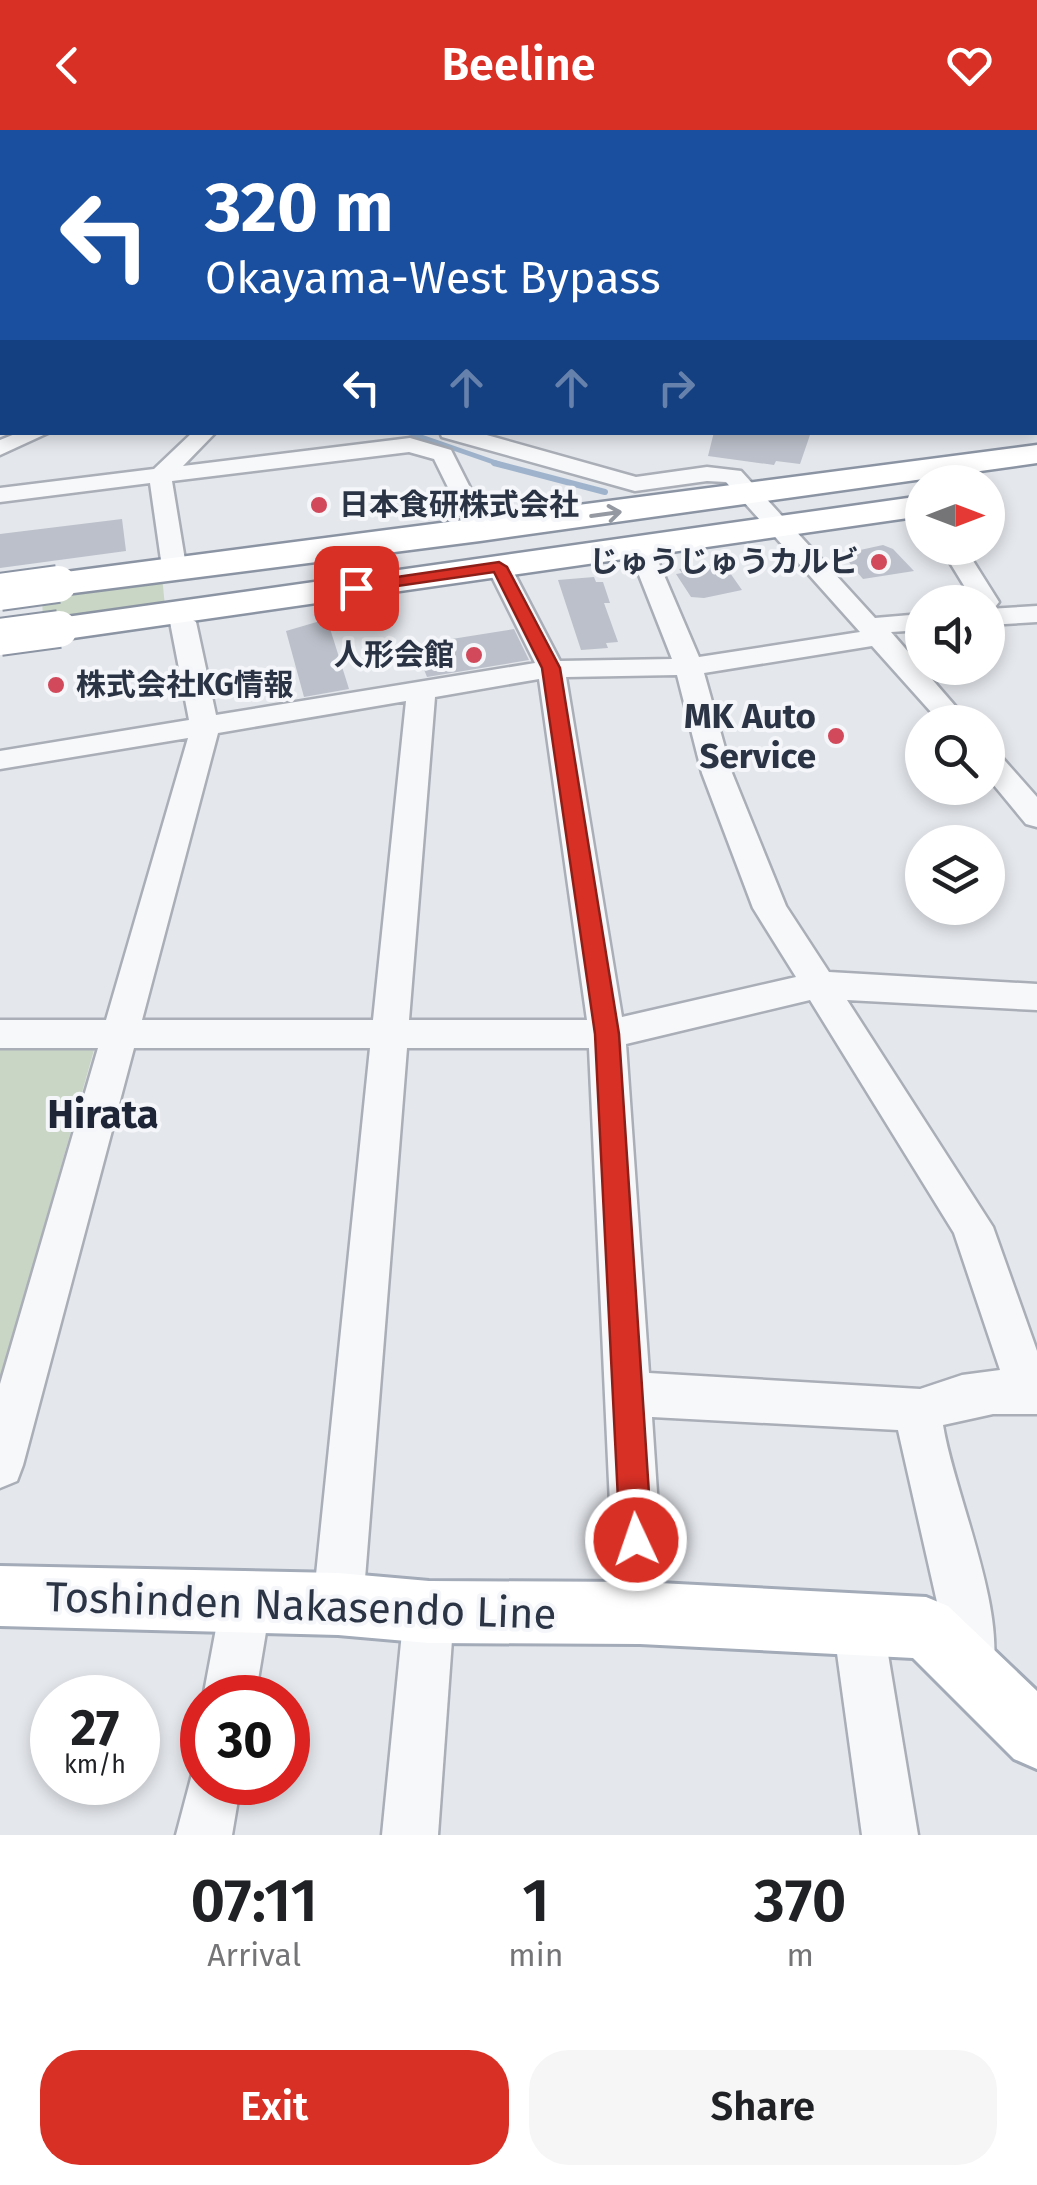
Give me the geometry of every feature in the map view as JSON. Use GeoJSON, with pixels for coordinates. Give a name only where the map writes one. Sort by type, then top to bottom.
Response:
{"type":"FeatureCollection","features":[{"type":"Feature","properties":{"kind":"highway"},"geometry":{"type":"LineString","coordinates":[[29,585],[480,531],[1037,454]]}},
{"type":"Feature","properties":{"kind":"highway"},"geometry":{"type":"LineString","coordinates":[[31,636],[905,509]]}},
{"type":"Feature","properties":{"kind":"main road","name":"Toshinden Nakasendo Line"},"geometry":{"type":"LineString","coordinates":[[0,1596],[338,1604],[429,1612],[640,1613],[926,1628],[1037,1736]]}},
{"type":"Feature","properties":{"kind":"street"},"geometry":{"type":"LineString","coordinates":[[877,130],[887,130]]}},
{"type":"Feature","properties":{"kind":"street"},"geometry":{"type":"LineString","coordinates":[[0,448],[32,435]]}},
{"type":"Feature","properties":{"kind":"street"},"geometry":{"type":"LineString","coordinates":[[160,476],[203,435]]}},
{"type":"Feature","properties":{"kind":"street"},"geometry":{"type":"LineString","coordinates":[[461,435],[635,484],[707,474],[733,476],[940,705]]}},
{"type":"Feature","properties":{"kind":"street"},"geometry":{"type":"LineString","coordinates":[[0,495],[410,444],[443,455],[480,531]]}},
{"type":"Feature","properties":{"kind":"street"},"geometry":{"type":"LineString","coordinates":[[160,476],[173,560]]}},
{"type":"Feature","properties":{"kind":"street"},"geometry":{"type":"LineString","coordinates":[[0,584],[29,585],[173,560],[348,537],[402,539]]}},
{"type":"Feature","properties":{"kind":"street"},"geometry":{"type":"LineString","coordinates":[[628,1394],[922,1412],[935,1404],[1033,1391],[972,1227],[770,908],[716,774],[689,667],[640,547]]}},
{"type":"Feature","properties":{"kind":"street"},"geometry":{"type":"LineString","coordinates":[[499,567],[551,668],[607,1034],[640,1613]]}},
{"type":"Feature","properties":{"kind":"street"},"geometry":{"type":"LineString","coordinates":[[0,648],[31,636],[183,622],[371,592],[430,577]]}},
{"type":"Feature","properties":{"kind":"street"},"geometry":{"type":"LineString","coordinates":[[29,585],[31,636]]}},
{"type":"Feature","properties":{"kind":"street"},"geometry":{"type":"LineString","coordinates":[[1005,611],[1037,614]]}},
{"type":"Feature","properties":{"kind":"street"},"geometry":{"type":"LineString","coordinates":[[0,1465],[205,728],[183,622]]}},
{"type":"Feature","properties":{"kind":"street"},"geometry":{"type":"LineString","coordinates":[[0,760],[551,668],[689,667],[905,626]]}},
{"type":"Feature","properties":{"kind":"street"},"geometry":{"type":"LineString","coordinates":[[338,1604],[421,692]]}},
{"type":"Feature","properties":{"kind":"street"},"geometry":{"type":"LineString","coordinates":[[1005,779],[1036,815]]}},
{"type":"Feature","properties":{"kind":"street"},"geometry":{"type":"LineString","coordinates":[[0,1034],[607,1034],[820,986],[1037,997]]}},
{"type":"Feature","properties":{"kind":"street"},"geometry":{"type":"LineString","coordinates":[[922,1412],[920,1427],[970,1633],[970,1670]]}},
{"type":"Feature","properties":{"kind":"street"},"geometry":{"type":"LineString","coordinates":[[233,1675],[246,1602]]}},
{"type":"Feature","properties":{"kind":"street"},"geometry":{"type":"LineString","coordinates":[[410,1835],[429,1612]]}},
{"type":"Feature","properties":{"kind":"street"},"geometry":{"type":"LineString","coordinates":[[858,1624],[890,1835]]}},
{"type":"Feature","properties":{"kind":"street"},"geometry":{"type":"LineString","coordinates":[[204,1835],[210,1805]]}},
{"type":"Feature","properties":{"kind":"green space"},"geometry":{"type":"Polygon","coordinates":[[[162,577],[165,606],[43,623],[42,594],[162,577]]]}},
{"type":"Feature","properties":{"kind":"green space"},"geometry":{"type":"Polygon","coordinates":[[[0,1050],[94,1050],[0,1381],[0,1050]]]}},
{"type":"Feature","properties":{"kind":"building"},"geometry":{"type":"Polygon","coordinates":[[[713,435],[810,435],[800,464],[776,461],[774,465],[708,456],[713,435]]]}},
{"type":"Feature","properties":{"kind":"building"},"geometry":{"type":"Polygon","coordinates":[[[122,519],[126,551],[0,568],[0,534],[122,519]]]}},
{"type":"Feature","properties":{"kind":"building"},"geometry":{"type":"Polygon","coordinates":[[[883,545],[893,549],[914,571],[863,579],[842,554],[883,545]]]}},
{"type":"Feature","properties":{"kind":"building"},"geometry":{"type":"Polygon","coordinates":[[[723,563],[742,590],[691,597],[676,574],[682,573],[679,569],[723,563]]]}},
{"type":"Feature","properties":{"kind":"building"},"geometry":{"type":"Polygon","coordinates":[[[594,577],[596,582],[603,582],[610,603],[604,603],[618,642],[606,643],[608,648],[581,650],[558,580],[594,577]]]}},
{"type":"Feature","properties":{"kind":"building"},"geometry":{"type":"Polygon","coordinates":[[[327,619],[349,689],[304,697],[286,631],[327,619]]]}},
{"type":"Feature","properties":{"kind":"building"},"geometry":{"type":"Polygon","coordinates":[[[514,629],[529,660],[427,677],[414,645],[514,629]]]}},
{"type":"Feature","properties":{"kind":"waterway"},"geometry":{"type":"LineString","coordinates":[[416,435],[502,465]]}},
{"type":"Feature","properties":{"kind":"waterway"},"geometry":{"type":"LineString","coordinates":[[494,463],[605,492]]}},
{"type":"Feature","properties":{"kind":"place","name":"日本食研株式会社"},"geometry":{"type":"Point","coordinates":[319,505]}},
{"type":"Feature","properties":{"kind":"place","name":"じゅうじゅうカルビ"},"geometry":{"type":"Point","coordinates":[879,562]}},
{"type":"Feature","properties":{"kind":"place","name":"人形会館"},"geometry":{"type":"Point","coordinates":[474,655]}},
{"type":"Feature","properties":{"kind":"place","name":"株式会社KG情報"},"geometry":{"type":"Point","coordinates":[56,685]}},
{"type":"Feature","properties":{"kind":"place","name":"MK Auto Service"},"geometry":{"type":"Point","coordinates":[836,736]}},
{"type":"Feature","properties":{"kind":"district","name":"Hirata"},"geometry":{"type":"Point","coordinates":[103,1114]}},
{"type":"Feature","properties":{"kind":"route"},"geometry":{"type":"LineString","coordinates":[[356,588],[499,567],[551,668],[607,1034],[636,1540]]}}]}
